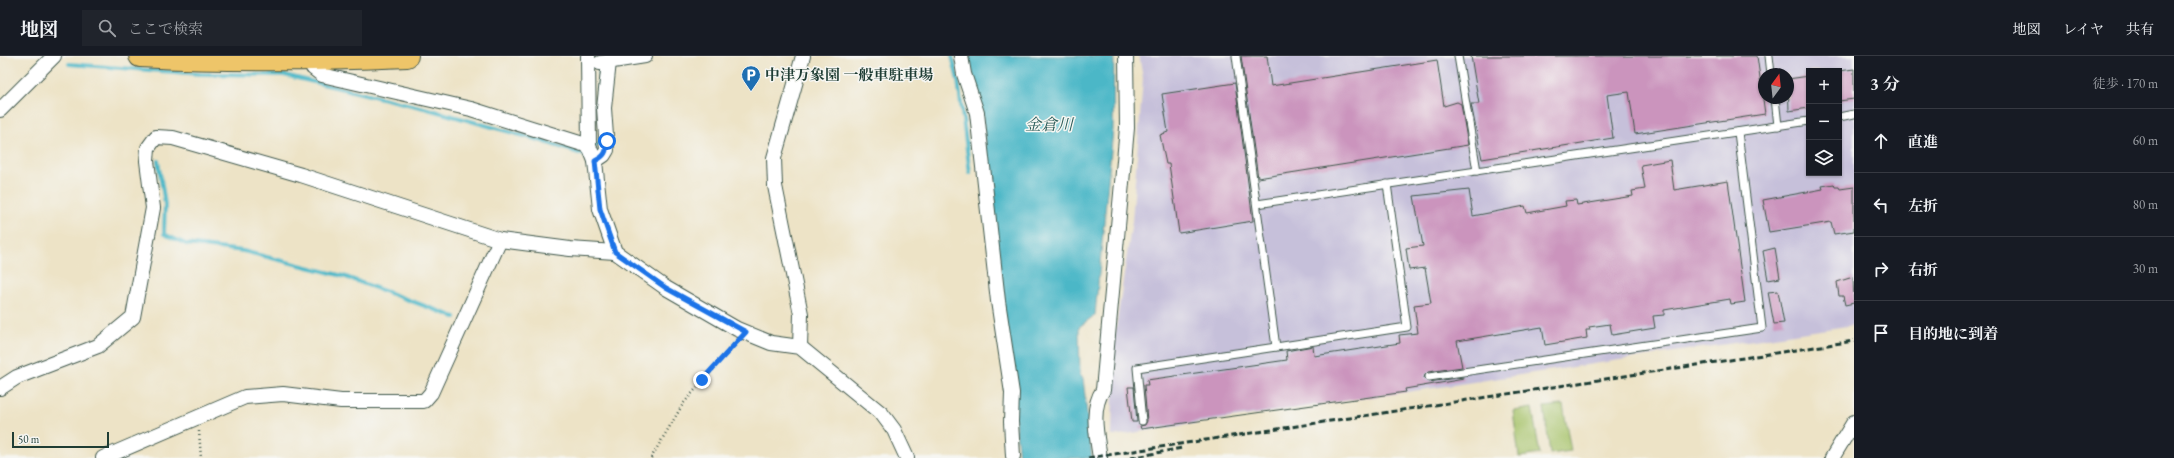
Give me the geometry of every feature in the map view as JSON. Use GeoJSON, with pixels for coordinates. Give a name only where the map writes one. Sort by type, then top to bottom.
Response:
{"type":"FeatureCollection","features":[{"type":"Feature","properties":{"kind":"main road"},"geometry":{"type":"LineString","coordinates":[[140,56],[314,58],[407,56]]}},
{"type":"Feature","properties":{"kind":"street"},"geometry":{"type":"LineString","coordinates":[[0,110],[54,56]]}},
{"type":"Feature","properties":{"kind":"street"},"geometry":{"type":"LineString","coordinates":[[800,347],[801,314],[775,186],[774,158],[795,73],[803,56]]}},
{"type":"Feature","properties":{"kind":"street"},"geometry":{"type":"LineString","coordinates":[[961,56],[964,74],[977,113],[996,280],[1012,393],[1010,422],[1013,456]]}},
{"type":"Feature","properties":{"kind":"street"},"geometry":{"type":"LineString","coordinates":[[1100,458],[1096,431],[1096,400],[1103,390],[1127,128],[1126,56]]}},
{"type":"Feature","properties":{"kind":"street"},"geometry":{"type":"LineString","coordinates":[[597,62],[637,57]]}},
{"type":"Feature","properties":{"kind":"street"},"geometry":{"type":"LineString","coordinates":[[314,58],[313,68],[322,75],[471,109],[591,152],[604,155],[607,150],[604,108],[597,62]]}},
{"type":"Feature","properties":{"kind":"street"},"geometry":{"type":"LineString","coordinates":[[597,62],[591,152],[600,209],[615,252]]}},
{"type":"Feature","properties":{"kind":"street"},"geometry":{"type":"LineString","coordinates":[[0,388],[17,377],[98,346],[133,317],[153,208],[146,162],[148,148],[156,137],[173,138],[301,174],[500,240],[570,249],[615,252],[666,288],[746,332],[771,343],[800,347],[882,414],[894,430],[907,458]]}},
{"type":"Feature","properties":{"kind":"street"},"geometry":{"type":"LineString","coordinates":[[103,458],[245,397],[283,394],[341,402],[424,401],[431,393],[500,240]]}},
{"type":"Feature","properties":{"kind":"street"},"geometry":{"type":"LineString","coordinates":[[1832,458],[1854,422]]}},
{"type":"Feature","properties":{"kind":"lane"},"geometry":{"type":"LineString","coordinates":[[1236,56],[1276,348]]}},
{"type":"Feature","properties":{"kind":"lane"},"geometry":{"type":"LineString","coordinates":[[1458,56],[1477,171]]}},
{"type":"Feature","properties":{"kind":"lane"},"geometry":{"type":"LineString","coordinates":[[1769,56],[1770,68]]}},
{"type":"Feature","properties":{"kind":"lane"},"geometry":{"type":"LineString","coordinates":[[1775,104],[1778,126]]}},
{"type":"Feature","properties":{"kind":"lane"},"geometry":{"type":"LineString","coordinates":[[1842,116],[1854,114]]}},
{"type":"Feature","properties":{"kind":"lane"},"geometry":{"type":"LineString","coordinates":[[1257,204],[1806,121]]}},
{"type":"Feature","properties":{"kind":"lane"},"geometry":{"type":"LineString","coordinates":[[1429,377],[1762,328],[1738,132]]}},
{"type":"Feature","properties":{"kind":"lane"},"geometry":{"type":"LineString","coordinates":[[1142,421],[1137,368],[1407,327],[1387,184]]}},
{"type":"Feature","properties":{"kind":"path"},"geometry":{"type":"LineString","coordinates":[[651,458],[683,404],[724,355],[746,332]]}},
{"type":"Feature","properties":{"kind":"path"},"geometry":{"type":"LineString","coordinates":[[197,418],[201,458]]}},
{"type":"Feature","properties":{"kind":"shaded area"},"geometry":{"type":"Polygon","coordinates":[[[1139,56],[1854,56],[1854,325],[1112,436],[1114,341],[1132,221],[1143,78],[1139,56]]]}},
{"type":"Feature","properties":{"kind":"green space"},"geometry":{"type":"Polygon","coordinates":[[[1563,405],[1571,451],[1550,454],[1544,407],[1563,405]]]}},
{"type":"Feature","properties":{"kind":"green space"},"geometry":{"type":"Polygon","coordinates":[[[1532,408],[1540,454],[1519,457],[1513,411],[1532,408]]]}},
{"type":"Feature","properties":{"kind":"water","name":"金倉川"},"geometry":{"type":"Polygon","coordinates":[[[968,56],[1114,56],[1113,130],[1095,315],[1079,327],[1080,375],[1083,378],[1092,458],[1019,458],[981,105],[968,56]]]}},
{"type":"Feature","properties":{"kind":"building"},"geometry":{"type":"Polygon","coordinates":[[[1241,56],[1267,56],[1271,86],[1437,60],[1444,106],[1457,102],[1461,104],[1468,145],[1258,178],[1241,56]]]}},
{"type":"Feature","properties":{"kind":"building"},"geometry":{"type":"Polygon","coordinates":[[[1471,56],[1757,56],[1759,68],[1758,104],[1764,104],[1765,114],[1635,134],[1629,92],[1607,95],[1613,138],[1482,159],[1471,104],[1479,104],[1471,56]]]}},
{"type":"Feature","properties":{"kind":"building"},"geometry":{"type":"Polygon","coordinates":[[[1854,69],[1854,99],[1842,101],[1842,71],[1854,69]]]}},
{"type":"Feature","properties":{"kind":"building"},"geometry":{"type":"Polygon","coordinates":[[[1806,76],[1806,108],[1789,111],[1789,104],[1794,104],[1794,78],[1806,76]]]}},
{"type":"Feature","properties":{"kind":"building"},"geometry":{"type":"Polygon","coordinates":[[[1235,83],[1253,221],[1179,233],[1169,164],[1166,164],[1160,135],[1168,132],[1162,94],[1235,83]]]}},
{"type":"Feature","properties":{"kind":"building"},"geometry":{"type":"Polygon","coordinates":[[[1670,160],[1674,190],[1728,181],[1745,302],[1731,304],[1730,299],[1664,310],[1664,315],[1653,316],[1655,328],[1612,335],[1610,324],[1589,327],[1590,330],[1586,330],[1587,338],[1545,345],[1542,327],[1457,341],[1462,367],[1428,372],[1424,378],[1429,382],[1463,377],[1464,379],[1405,389],[1406,392],[1141,429],[1140,426],[1145,425],[1147,421],[1144,385],[1148,385],[1147,380],[1287,360],[1286,351],[1313,346],[1314,356],[1400,343],[1399,335],[1418,333],[1414,305],[1431,303],[1425,268],[1409,270],[1406,248],[1423,246],[1414,196],[1469,190],[1473,216],[1525,206],[1527,213],[1566,206],[1565,201],[1576,200],[1577,205],[1633,196],[1632,191],[1645,189],[1641,165],[1670,160]]]}},
{"type":"Feature","properties":{"kind":"building"},"geometry":{"type":"Polygon","coordinates":[[[1834,184],[1835,187],[1839,187],[1840,189],[1854,187],[1854,231],[1834,234],[1831,222],[1769,232],[1763,200],[1823,189],[1822,186],[1834,184]]]}},
{"type":"Feature","properties":{"kind":"building"},"geometry":{"type":"Polygon","coordinates":[[[1775,248],[1780,278],[1768,280],[1763,251],[1775,248]]]}},
{"type":"Feature","properties":{"kind":"building"},"geometry":{"type":"Polygon","coordinates":[[[1853,277],[1854,303],[1845,305],[1843,296],[1839,296],[1837,282],[1853,277]]]}},
{"type":"Feature","properties":{"kind":"building"},"geometry":{"type":"Polygon","coordinates":[[[1778,291],[1784,323],[1774,324],[1768,292],[1778,291]]]}},
{"type":"Feature","properties":{"kind":"building"},"geometry":{"type":"Polygon","coordinates":[[[1128,387],[1134,387],[1137,422],[1132,422],[1128,387]]]}},
{"type":"Feature","properties":{"kind":"waterway"},"geometry":{"type":"LineString","coordinates":[[952,56],[958,80],[970,173]]}},
{"type":"Feature","properties":{"kind":"waterway"},"geometry":{"type":"LineString","coordinates":[[69,64],[200,74],[284,75],[424,108],[542,141],[585,155],[600,142],[600,138]]}},
{"type":"Feature","properties":{"kind":"waterway"},"geometry":{"type":"LineString","coordinates":[[599,95],[600,66]]}},
{"type":"Feature","properties":{"kind":"waterway"},"geometry":{"type":"LineString","coordinates":[[158,161],[165,204],[164,234],[186,244],[243,251],[343,276],[455,317]]}},
{"type":"Feature","properties":{"kind":"railway"},"geometry":{"type":"LineString","coordinates":[[1088,458],[1854,341]]}},
{"type":"Feature","properties":{"kind":"railway"},"geometry":{"type":"LineString","coordinates":[[1131,458],[1182,448]]}},
{"type":"Feature","properties":{"kind":"place","name":"中津万象園 一般車駐車場"},"geometry":{"type":"Point","coordinates":[751,92]}},
{"type":"Feature","properties":{"kind":"route"},"geometry":{"type":"LineString","coordinates":[[607,141],[607,150],[604,155],[595,161],[600,209],[607,233],[615,252],[666,288],[737,329],[746,332],[702,380]]}}]}
